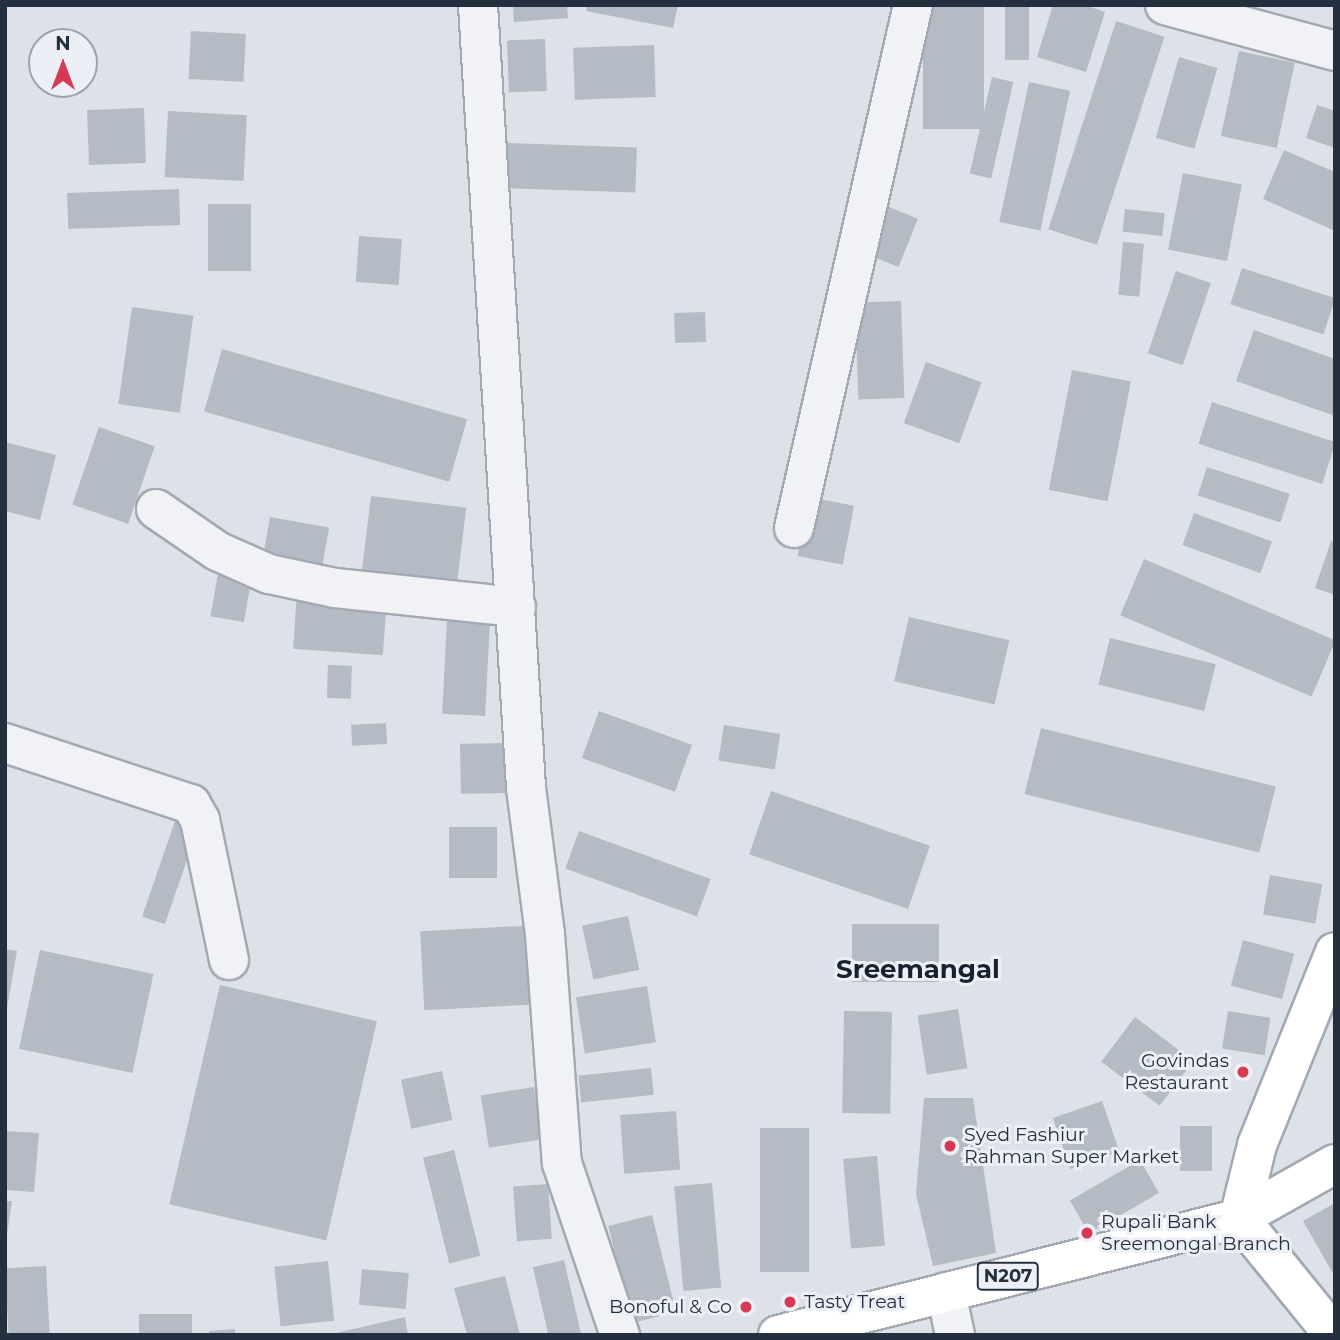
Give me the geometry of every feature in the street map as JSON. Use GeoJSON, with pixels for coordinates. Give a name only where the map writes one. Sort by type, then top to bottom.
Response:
{"type":"FeatureCollection","features":[{"type":"Feature","properties":{"kind":"main road"},"geometry":{"type":"LineString","coordinates":[[1239,1218],[1257,1145],[1335,952]]}},
{"type":"Feature","properties":{"kind":"main road"},"geometry":{"type":"LineString","coordinates":[[1239,1218],[1335,1164]]}},
{"type":"Feature","properties":{"kind":"main road"},"geometry":{"type":"LineString","coordinates":[[1239,1218],[1334,1335]]}},
{"type":"Feature","properties":{"kind":"main road","name":"N207"},"geometry":{"type":"LineString","coordinates":[[778,1335],[1239,1218]]}},
{"type":"Feature","properties":{"kind":"street"},"geometry":{"type":"LineString","coordinates":[[478,5],[526,788],[545,934],[562,1163],[620,1335]]}},
{"type":"Feature","properties":{"kind":"street"},"geometry":{"type":"LineString","coordinates":[[794,528],[913,5]]}},
{"type":"Feature","properties":{"kind":"street"},"geometry":{"type":"LineString","coordinates":[[1165,5],[1335,51]]}},
{"type":"Feature","properties":{"kind":"street"},"geometry":{"type":"LineString","coordinates":[[156,509],[217,551],[269,574],[335,588],[516,607]]}},
{"type":"Feature","properties":{"kind":"street"},"geometry":{"type":"LineString","coordinates":[[5,743],[191,804],[200,820],[229,960]]}},
{"type":"Feature","properties":{"kind":"street"},"geometry":{"type":"LineString","coordinates":[[946,1292],[955,1335]]}},
{"type":"Feature","properties":{"kind":"building"},"geometry":{"type":"Polygon","coordinates":[[[513,5],[567,5],[568,18],[514,22],[513,5]]]}},
{"type":"Feature","properties":{"kind":"building"},"geometry":{"type":"Polygon","coordinates":[[[587,5],[678,5],[673,28],[586,11],[587,5]]]}},
{"type":"Feature","properties":{"kind":"building"},"geometry":{"type":"Polygon","coordinates":[[[923,5],[984,5],[984,129],[923,129],[923,5]]]}},
{"type":"Feature","properties":{"kind":"building"},"geometry":{"type":"Polygon","coordinates":[[[1005,5],[1029,5],[1029,60],[1005,60],[1005,5]]]}},
{"type":"Feature","properties":{"kind":"building"},"geometry":{"type":"Polygon","coordinates":[[[1053,5],[1085,5],[1105,12],[1086,72],[1037,57],[1053,5]]]}},
{"type":"Feature","properties":{"kind":"building"},"geometry":{"type":"Polygon","coordinates":[[[1116,21],[1165,37],[1097,245],[1048,229],[1116,21]]]}},
{"type":"Feature","properties":{"kind":"building"},"geometry":{"type":"Polygon","coordinates":[[[191,31],[246,34],[243,82],[188,79],[191,31]]]}},
{"type":"Feature","properties":{"kind":"building"},"geometry":{"type":"Polygon","coordinates":[[[545,39],[547,91],[509,92],[507,40],[545,39]]]}},
{"type":"Feature","properties":{"kind":"building"},"geometry":{"type":"Polygon","coordinates":[[[654,45],[656,97],[575,100],[573,48],[654,45]]]}},
{"type":"Feature","properties":{"kind":"building"},"geometry":{"type":"Polygon","coordinates":[[[1239,51],[1295,63],[1277,148],[1221,136],[1239,51]]]}},
{"type":"Feature","properties":{"kind":"building"},"geometry":{"type":"Polygon","coordinates":[[[1179,57],[1217,68],[1194,149],[1156,138],[1179,57]]]}},
{"type":"Feature","properties":{"kind":"building"},"geometry":{"type":"Polygon","coordinates":[[[992,77],[1013,82],[991,178],[970,173],[992,77]]]}},
{"type":"Feature","properties":{"kind":"building"},"geometry":{"type":"Polygon","coordinates":[[[1029,82],[1070,91],[1040,231],[999,222],[1029,82]]]}},
{"type":"Feature","properties":{"kind":"building"},"geometry":{"type":"Polygon","coordinates":[[[1317,105],[1335,111],[1335,148],[1306,138],[1317,105]]]}},
{"type":"Feature","properties":{"kind":"building"},"geometry":{"type":"Polygon","coordinates":[[[144,108],[146,163],[89,165],[87,110],[144,108]]]}},
{"type":"Feature","properties":{"kind":"building"},"geometry":{"type":"Polygon","coordinates":[[[168,111],[247,115],[243,181],[165,177],[168,111]]]}},
{"type":"Feature","properties":{"kind":"building"},"geometry":{"type":"Polygon","coordinates":[[[505,143],[637,148],[635,193],[503,188],[505,143]]]}},
{"type":"Feature","properties":{"kind":"building"},"geometry":{"type":"Polygon","coordinates":[[[1284,150],[1335,172],[1335,231],[1263,199],[1284,150]]]}},
{"type":"Feature","properties":{"kind":"building"},"geometry":{"type":"Polygon","coordinates":[[[1183,173],[1242,184],[1227,261],[1168,250],[1183,173]]]}},
{"type":"Feature","properties":{"kind":"building"},"geometry":{"type":"Polygon","coordinates":[[[179,189],[180,225],[68,229],[67,193],[179,189]]]}},
{"type":"Feature","properties":{"kind":"building"},"geometry":{"type":"Polygon","coordinates":[[[879,203],[918,219],[898,267],[860,251],[879,203]]]}},
{"type":"Feature","properties":{"kind":"building"},"geometry":{"type":"Polygon","coordinates":[[[208,204],[251,204],[251,271],[208,271],[208,204]]]}},
{"type":"Feature","properties":{"kind":"building"},"geometry":{"type":"Polygon","coordinates":[[[1125,209],[1165,213],[1162,236],[1123,232],[1125,209]]]}},
{"type":"Feature","properties":{"kind":"building"},"geometry":{"type":"Polygon","coordinates":[[[359,236],[402,239],[399,285],[356,282],[359,236]]]}},
{"type":"Feature","properties":{"kind":"building"},"geometry":{"type":"Polygon","coordinates":[[[1123,242],[1144,244],[1139,297],[1118,295],[1123,242]]]}},
{"type":"Feature","properties":{"kind":"building"},"geometry":{"type":"Polygon","coordinates":[[[1242,268],[1335,298],[1323,334],[1230,304],[1242,268]]]}},
{"type":"Feature","properties":{"kind":"building"},"geometry":{"type":"Polygon","coordinates":[[[1176,271],[1211,283],[1183,365],[1148,353],[1176,271]]]}},
{"type":"Feature","properties":{"kind":"building"},"geometry":{"type":"Polygon","coordinates":[[[901,301],[904,398],[858,400],[855,303],[901,301]]]}},
{"type":"Feature","properties":{"kind":"building"},"geometry":{"type":"Polygon","coordinates":[[[132,307],[193,316],[180,413],[118,404],[132,307]]]}},
{"type":"Feature","properties":{"kind":"building"},"geometry":{"type":"Polygon","coordinates":[[[705,312],[706,342],[675,343],[674,313],[705,312]]]}},
{"type":"Feature","properties":{"kind":"building"},"geometry":{"type":"Polygon","coordinates":[[[1254,330],[1335,359],[1335,416],[1236,381],[1254,330]]]}},
{"type":"Feature","properties":{"kind":"building"},"geometry":{"type":"Polygon","coordinates":[[[222,349],[467,419],[449,482],[204,411],[222,349]]]}},
{"type":"Feature","properties":{"kind":"building"},"geometry":{"type":"Polygon","coordinates":[[[926,362],[981,382],[959,443],[904,423],[926,362]]]}},
{"type":"Feature","properties":{"kind":"building"},"geometry":{"type":"Polygon","coordinates":[[[1072,370],[1131,381],[1108,501],[1049,490],[1072,370]]]}},
{"type":"Feature","properties":{"kind":"building"},"geometry":{"type":"Polygon","coordinates":[[[1212,402],[1335,442],[1322,484],[1198,444],[1212,402]]]}},
{"type":"Feature","properties":{"kind":"building"},"geometry":{"type":"Polygon","coordinates":[[[99,427],[155,446],[128,524],[72,505],[99,427]]]}},
{"type":"Feature","properties":{"kind":"building"},"geometry":{"type":"Polygon","coordinates":[[[5,442],[56,455],[40,520],[5,511],[5,442]]]}},
{"type":"Feature","properties":{"kind":"building"},"geometry":{"type":"Polygon","coordinates":[[[1207,467],[1290,494],[1280,522],[1198,496],[1207,467]]]}},
{"type":"Feature","properties":{"kind":"building"},"geometry":{"type":"Polygon","coordinates":[[[371,496],[466,508],[457,582],[362,570],[371,496]]]}},
{"type":"Feature","properties":{"kind":"building"},"geometry":{"type":"Polygon","coordinates":[[[809,497],[854,506],[843,565],[798,556],[809,497]]]}},
{"type":"Feature","properties":{"kind":"building"},"geometry":{"type":"Polygon","coordinates":[[[1194,513],[1272,541],[1260,573],[1182,545],[1194,513]]]}},
{"type":"Feature","properties":{"kind":"building"},"geometry":{"type":"Polygon","coordinates":[[[270,517],[329,527],[321,575],[262,564],[270,517]]]}},
{"type":"Feature","properties":{"kind":"building"},"geometry":{"type":"Polygon","coordinates":[[[1331,541],[1335,542],[1335,595],[1315,588],[1331,541]]]}},
{"type":"Feature","properties":{"kind":"building"},"geometry":{"type":"Polygon","coordinates":[[[1144,559],[1335,640],[1312,696],[1120,615],[1144,559]]]}},
{"type":"Feature","properties":{"kind":"building"},"geometry":{"type":"Polygon","coordinates":[[[220,562],[253,568],[244,622],[210,616],[220,562]]]}},
{"type":"Feature","properties":{"kind":"building"},"geometry":{"type":"Polygon","coordinates":[[[297,593],[387,599],[383,655],[293,649],[297,593]]]}},
{"type":"Feature","properties":{"kind":"building"},"geometry":{"type":"Polygon","coordinates":[[[909,617],[1009,640],[995,704],[894,681],[909,617]]]}},
{"type":"Feature","properties":{"kind":"building"},"geometry":{"type":"Polygon","coordinates":[[[447,621],[490,623],[485,716],[442,714],[447,621]]]}},
{"type":"Feature","properties":{"kind":"building"},"geometry":{"type":"Polygon","coordinates":[[[1110,638],[1216,664],[1204,711],[1098,685],[1110,638]]]}},
{"type":"Feature","properties":{"kind":"building"},"geometry":{"type":"Polygon","coordinates":[[[328,665],[352,666],[351,699],[327,698],[328,665]]]}},
{"type":"Feature","properties":{"kind":"building"},"geometry":{"type":"Polygon","coordinates":[[[599,711],[692,745],[675,792],[582,758],[599,711]]]}},
{"type":"Feature","properties":{"kind":"building"},"geometry":{"type":"Polygon","coordinates":[[[386,723],[387,744],[352,746],[351,725],[386,723]]]}},
{"type":"Feature","properties":{"kind":"building"},"geometry":{"type":"Polygon","coordinates":[[[724,725],[780,734],[775,769],[718,761],[724,725]]]}},
{"type":"Feature","properties":{"kind":"building"},"geometry":{"type":"Polygon","coordinates":[[[1041,728],[1276,787],[1259,853],[1025,794],[1041,728]]]}},
{"type":"Feature","properties":{"kind":"building"},"geometry":{"type":"Polygon","coordinates":[[[509,743],[510,793],[461,794],[460,744],[509,743]]]}},
{"type":"Feature","properties":{"kind":"building"},"geometry":{"type":"Polygon","coordinates":[[[771,791],[930,846],[908,909],[749,854],[771,791]]]}},
{"type":"Feature","properties":{"kind":"building"},"geometry":{"type":"Polygon","coordinates":[[[175,821],[198,829],[165,924],[142,916],[175,821]]]}},
{"type":"Feature","properties":{"kind":"building"},"geometry":{"type":"Polygon","coordinates":[[[449,827],[497,827],[497,878],[449,878],[449,827]]]}},
{"type":"Feature","properties":{"kind":"building"},"geometry":{"type":"Polygon","coordinates":[[[579,831],[711,879],[697,916],[565,869],[579,831]]]}},
{"type":"Feature","properties":{"kind":"building"},"geometry":{"type":"Polygon","coordinates":[[[1270,875],[1322,884],[1315,924],[1263,914],[1270,875]]]}},
{"type":"Feature","properties":{"kind":"building"},"geometry":{"type":"Polygon","coordinates":[[[628,916],[639,970],[593,980],[582,926],[628,916]]]}},
{"type":"Feature","properties":{"kind":"building"},"geometry":{"type":"Polygon","coordinates":[[[852,924],[939,924],[939,982],[852,982],[852,924]]]}},
{"type":"Feature","properties":{"kind":"building"},"geometry":{"type":"Polygon","coordinates":[[[540,925],[544,1004],[424,1010],[420,931],[540,925]]]}},
{"type":"Feature","properties":{"kind":"building"},"geometry":{"type":"Polygon","coordinates":[[[1243,940],[1294,954],[1282,999],[1231,985],[1243,940]]]}},
{"type":"Feature","properties":{"kind":"building"},"geometry":{"type":"Polygon","coordinates":[[[5,949],[17,951],[7,1008],[5,1007],[5,949]]]}},
{"type":"Feature","properties":{"kind":"building"},"geometry":{"type":"Polygon","coordinates":[[[40,950],[153,974],[132,1073],[19,1049],[40,950]]]}},
{"type":"Feature","properties":{"kind":"building"},"geometry":{"type":"Polygon","coordinates":[[[220,985],[377,1021],[326,1240],[169,1204],[220,985]]]}},
{"type":"Feature","properties":{"kind":"building"},"geometry":{"type":"Polygon","coordinates":[[[647,986],[656,1042],[585,1054],[576,997],[647,986]]]}},
{"type":"Feature","properties":{"kind":"building"},"geometry":{"type":"Polygon","coordinates":[[[958,1009],[967,1068],[927,1075],[918,1015],[958,1009]]]}},
{"type":"Feature","properties":{"kind":"building"},"geometry":{"type":"Polygon","coordinates":[[[844,1011],[892,1012],[890,1114],[842,1113],[844,1011]]]}},
{"type":"Feature","properties":{"kind":"building"},"geometry":{"type":"Polygon","coordinates":[[[1228,1011],[1270,1018],[1265,1055],[1222,1049],[1228,1011]]]}},
{"type":"Feature","properties":{"kind":"building"},"geometry":{"type":"Polygon","coordinates":[[[1135,1017],[1193,1061],[1160,1106],[1101,1062],[1135,1017]]]}},
{"type":"Feature","properties":{"kind":"building"},"geometry":{"type":"Polygon","coordinates":[[[651,1068],[654,1095],[581,1102],[578,1076],[651,1068]]]}},
{"type":"Feature","properties":{"kind":"building"},"geometry":{"type":"Polygon","coordinates":[[[442,1071],[452,1120],[411,1129],[401,1080],[442,1071]]]}},
{"type":"Feature","properties":{"kind":"building"},"geometry":{"type":"Polygon","coordinates":[[[534,1087],[542,1139],[489,1148],[481,1095],[534,1087]]]}},
{"type":"Feature","properties":{"kind":"building","name":"Syed Fashiur Rahman Super Market"},"geometry":{"type":"Polygon","coordinates":[[[924,1098],[973,1098],[996,1253],[933,1266],[916,1194],[924,1098]]]}},
{"type":"Feature","properties":{"kind":"building"},"geometry":{"type":"Polygon","coordinates":[[[1102,1101],[1120,1152],[1070,1169],[1053,1118],[1102,1101]]]}},
{"type":"Feature","properties":{"kind":"building"},"geometry":{"type":"Polygon","coordinates":[[[676,1111],[680,1170],[624,1174],[620,1115],[676,1111]]]}},
{"type":"Feature","properties":{"kind":"building"},"geometry":{"type":"Polygon","coordinates":[[[1180,1126],[1212,1126],[1212,1171],[1180,1171],[1180,1126]]]}},
{"type":"Feature","properties":{"kind":"building"},"geometry":{"type":"Polygon","coordinates":[[[760,1128],[809,1128],[809,1272],[760,1272],[760,1128]]]}},
{"type":"Feature","properties":{"kind":"building"},"geometry":{"type":"Polygon","coordinates":[[[5,1131],[39,1133],[34,1192],[5,1190],[5,1131]]]}},
{"type":"Feature","properties":{"kind":"building"},"geometry":{"type":"Polygon","coordinates":[[[454,1150],[480,1256],[449,1264],[423,1158],[454,1150]]]}},
{"type":"Feature","properties":{"kind":"building"},"geometry":{"type":"Polygon","coordinates":[[[877,1156],[885,1246],[851,1249],[843,1159],[877,1156]]]}},
{"type":"Feature","properties":{"kind":"building"},"geometry":{"type":"Polygon","coordinates":[[[1140,1160],[1159,1193],[1089,1233],[1070,1200],[1140,1160]]]}},
{"type":"Feature","properties":{"kind":"building"},"geometry":{"type":"Polygon","coordinates":[[[712,1183],[721,1288],[683,1291],[674,1186],[712,1183]]]}},
{"type":"Feature","properties":{"kind":"building"},"geometry":{"type":"Polygon","coordinates":[[[548,1184],[552,1239],[517,1241],[513,1186],[548,1184]]]}},
{"type":"Feature","properties":{"kind":"building"},"geometry":{"type":"Polygon","coordinates":[[[5,1201],[12,1201],[7,1235],[5,1235],[5,1201]]]}},
{"type":"Feature","properties":{"kind":"building"},"geometry":{"type":"Polygon","coordinates":[[[1335,1203],[1335,1277],[1303,1221],[1335,1203]]]}},
{"type":"Feature","properties":{"kind":"building"},"geometry":{"type":"Polygon","coordinates":[[[652,1215],[676,1312],[633,1323],[608,1226],[652,1215]]]}},
{"type":"Feature","properties":{"kind":"building"},"geometry":{"type":"Polygon","coordinates":[[[564,1260],[581,1335],[548,1335],[533,1267],[564,1260]]]}},
{"type":"Feature","properties":{"kind":"building"},"geometry":{"type":"Polygon","coordinates":[[[328,1261],[334,1321],[281,1326],[274,1267],[328,1261]]]}},
{"type":"Feature","properties":{"kind":"building"},"geometry":{"type":"Polygon","coordinates":[[[46,1266],[50,1335],[9,1335],[5,1268],[46,1266]]]}},
{"type":"Feature","properties":{"kind":"building"},"geometry":{"type":"Polygon","coordinates":[[[362,1269],[409,1273],[406,1309],[359,1305],[362,1269]]]}},
{"type":"Feature","properties":{"kind":"building"},"geometry":{"type":"Polygon","coordinates":[[[505,1276],[520,1335],[467,1335],[454,1288],[505,1276]]]}},
{"type":"Feature","properties":{"kind":"building"},"geometry":{"type":"Polygon","coordinates":[[[139,1314],[192,1314],[192,1335],[139,1335],[139,1314]]]}},
{"type":"Feature","properties":{"kind":"building"},"geometry":{"type":"Polygon","coordinates":[[[405,1317],[408,1335],[332,1335],[332,1334],[405,1317]]]}},
{"type":"Feature","properties":{"kind":"building"},"geometry":{"type":"Polygon","coordinates":[[[235,1329],[235,1335],[209,1335],[209,1331],[235,1329]]]}},
{"type":"Feature","properties":{"kind":"place","name":"Govindas Restaurant"},"geometry":{"type":"Point","coordinates":[1243,1072]}},
{"type":"Feature","properties":{"kind":"place","name":"Syed Fashiur Rahman Super Market"},"geometry":{"type":"Point","coordinates":[950,1146]}},
{"type":"Feature","properties":{"kind":"place","name":"Rupali Bank Sreemongal Branch"},"geometry":{"type":"Point","coordinates":[1087,1233]}},
{"type":"Feature","properties":{"kind":"place","name":"Tasty Treat"},"geometry":{"type":"Point","coordinates":[790,1302]}},
{"type":"Feature","properties":{"kind":"place","name":"Bonoful & Co"},"geometry":{"type":"Point","coordinates":[746,1307]}},
{"type":"Feature","properties":{"kind":"district","name":"Sreemangal"},"geometry":{"type":"Point","coordinates":[918,970]}}]}
